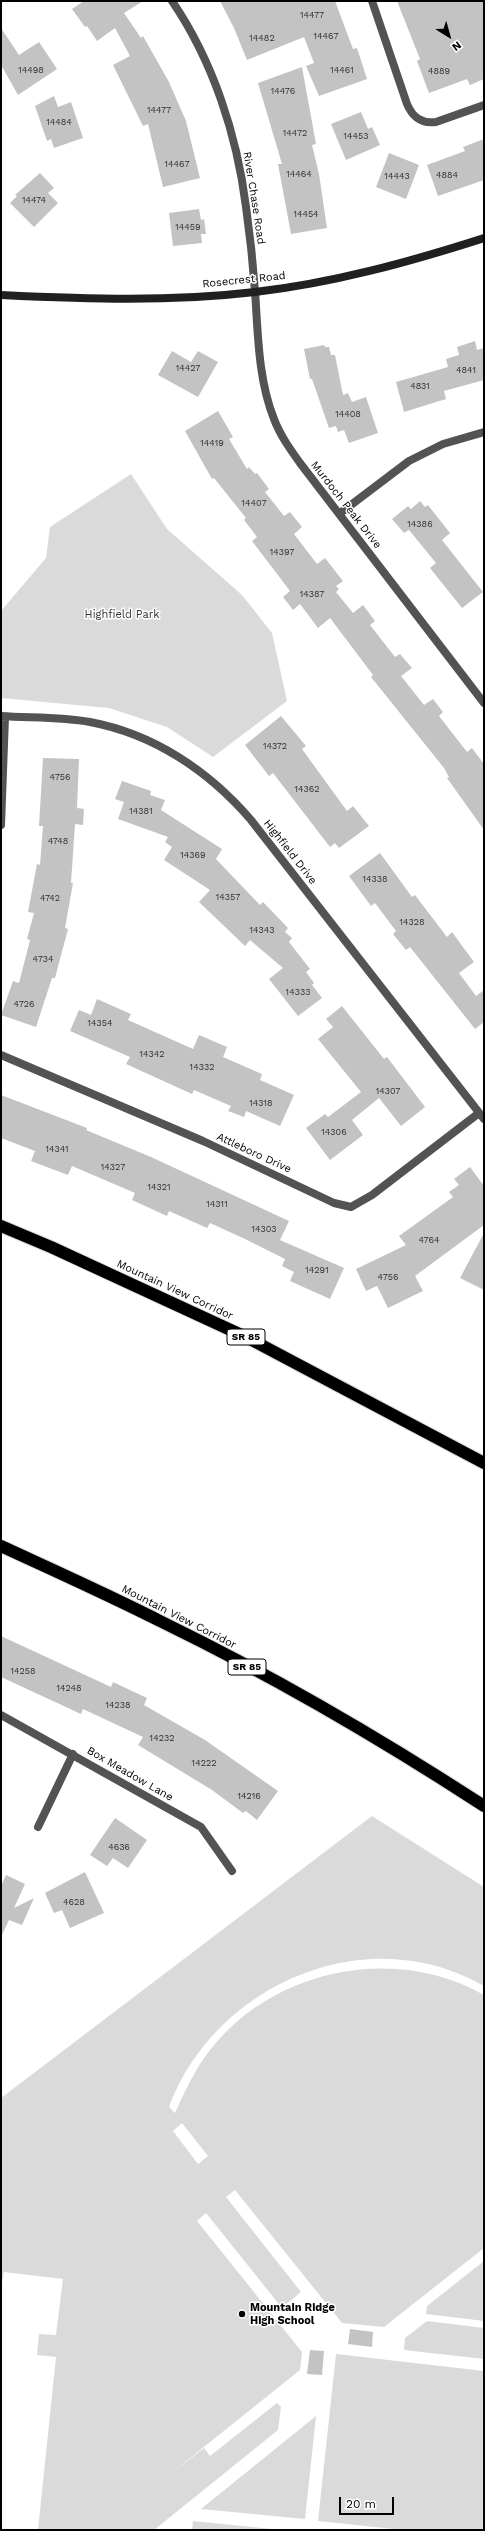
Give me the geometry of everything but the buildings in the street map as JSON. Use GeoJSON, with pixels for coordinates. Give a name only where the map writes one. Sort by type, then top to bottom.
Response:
{"type":"FeatureCollection","features":[{"type":"Feature","properties":{"kind":"highway","name":"Mountain View Corridor"},"geometry":{"type":"LineString","coordinates":[[1,1226],[51,1247],[248,1338],[484,1463]]}},
{"type":"Feature","properties":{"kind":"highway","name":"Mountain View Corridor"},"geometry":{"type":"LineString","coordinates":[[1,1546],[163,1622],[284,1687],[401,1752],[484,1806]]}},
{"type":"Feature","properties":{"kind":"main road","name":"Rosecrest Road"},"geometry":{"type":"LineString","coordinates":[[1,295],[139,299],[255,292],[328,280],[408,262],[484,238]]}},
{"type":"Feature","properties":{"kind":"street","name":"River Chase Road"},"geometry":{"type":"LineString","coordinates":[[172,1],[196,42],[228,122],[239,164],[246,206],[255,292]]}},
{"type":"Feature","properties":{"kind":"street"},"geometry":{"type":"LineString","coordinates":[[372,1],[407,104],[415,117],[429,123],[436,122],[484,106]]}},
{"type":"Feature","properties":{"kind":"street","name":"Murdoch Peak Drive"},"geometry":{"type":"LineString","coordinates":[[255,292],[257,335],[266,392],[274,419],[292,453],[484,703]]}},
{"type":"Feature","properties":{"kind":"street"},"geometry":{"type":"LineString","coordinates":[[339,514],[409,461],[443,444],[484,432]]}},
{"type":"Feature","properties":{"kind":"street"},"geometry":{"type":"LineString","coordinates":[[1,825],[3,716]]}},
{"type":"Feature","properties":{"kind":"street","name":"Highfield Drive"},"geometry":{"type":"LineString","coordinates":[[3,716],[90,722],[115,729],[166,749],[212,780],[251,820],[482,1116]]}},
{"type":"Feature","properties":{"kind":"street","name":"Attleboro Drive"},"geometry":{"type":"LineString","coordinates":[[1,1055],[203,1141],[326,1199],[351,1207],[372,1195],[482,1116]]}},
{"type":"Feature","properties":{"kind":"street","name":"Box Meadow Lane"},"geometry":{"type":"LineString","coordinates":[[1,1715],[202,1827],[232,1871]]}},
{"type":"Feature","properties":{"kind":"street"},"geometry":{"type":"LineString","coordinates":[[38,1827],[73,1754]]}},
{"type":"Feature","properties":{"kind":"green space","name":"Highfield Park"},"geometry":{"type":"Polygon","coordinates":[[[131,474],[167,529],[242,595],[272,633],[287,701],[213,757],[167,727],[109,708],[1,698],[1,611],[46,558],[50,527],[131,474]]]}},
{"type":"Feature","properties":{"kind":"green space","name":"Mountain Ridge High School"},"geometry":{"type":"Polygon","coordinates":[[[372,1816],[484,1887],[484,1986],[439,1967],[392,1959],[345,1962],[300,1975],[258,1997],[221,2027],[191,2064],[169,2107],[175,2113],[191,2080],[205,2057],[236,2022],[267,2000],[301,1984],[337,1973],[375,1969],[412,1971],[449,1979],[484,1995],[484,2248],[384,2327],[342,2323],[235,2190],[226,2197],[301,2292],[282,2308],[206,2213],[197,2221],[302,2352],[300,2370],[169,2475],[204,2448],[210,2456],[277,2403],[281,2407],[278,2430],[154,2530],[38,2530],[56,2357],[37,2355],[39,2334],[56,2335],[63,2279],[4,2272],[1,2287],[1,2098],[372,1816]],[[182,2123],[173,2131],[198,2164],[208,2156],[182,2123]]]}},
{"type":"Feature","properties":{"kind":"green space"},"geometry":{"type":"Polygon","coordinates":[[[484,2261],[484,2321],[426,2314],[427,2306],[484,2261]]]}},
{"type":"Feature","properties":{"kind":"green space"},"geometry":{"type":"Polygon","coordinates":[[[427,2321],[484,2328],[484,2359],[404,2350],[405,2338],[427,2321]]]}},
{"type":"Feature","properties":{"kind":"green space"},"geometry":{"type":"Polygon","coordinates":[[[336,2354],[484,2371],[484,2530],[403,2530],[318,2521],[336,2354]]]}},
{"type":"Feature","properties":{"kind":"green space"},"geometry":{"type":"Polygon","coordinates":[[[316,2416],[305,2519],[201,2509],[316,2416]]]}},
{"type":"Feature","properties":{"kind":"green space"},"geometry":{"type":"Polygon","coordinates":[[[193,2521],[282,2530],[192,2530],[193,2521]]]}},
{"type":"Feature","properties":{"kind":"place","name":"Mountain Ridge High School"},"geometry":{"type":"Point","coordinates":[242,2314]}}]}
